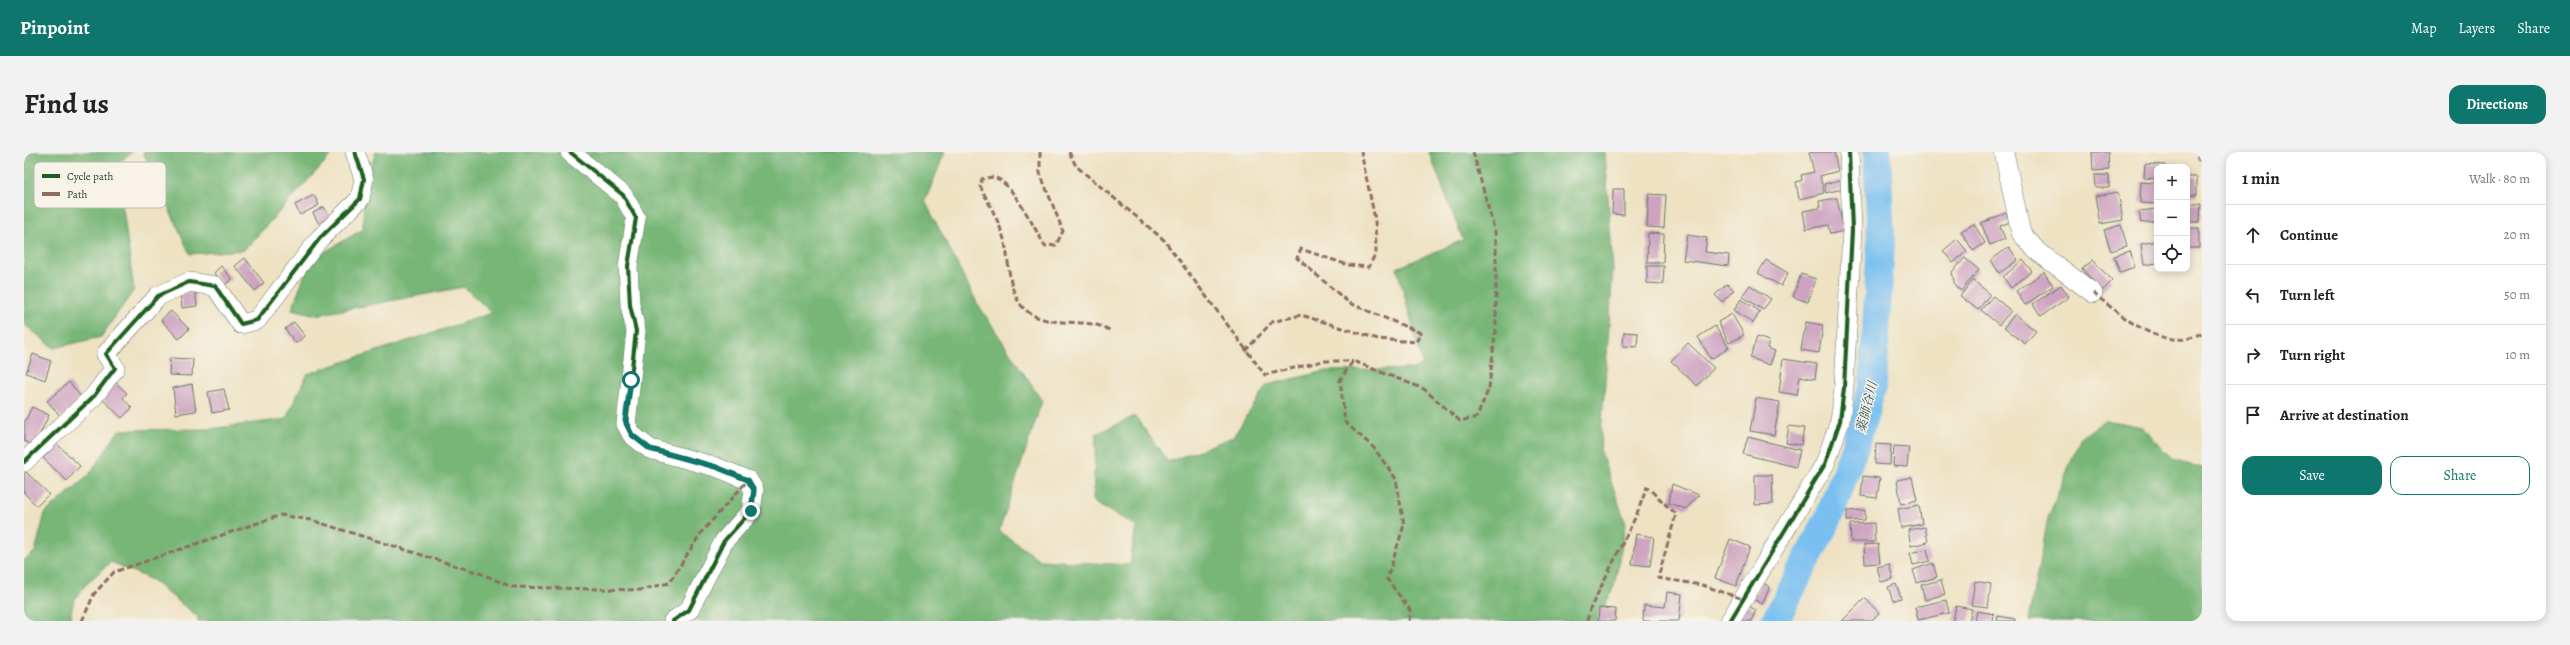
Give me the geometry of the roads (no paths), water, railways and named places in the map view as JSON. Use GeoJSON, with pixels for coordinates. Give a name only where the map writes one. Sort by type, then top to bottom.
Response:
{"type":"FeatureCollection","features":[{"type":"Feature","properties":{"kind":"street"},"geometry":{"type":"LineString","coordinates":[[24,462],[94,396],[115,368],[106,354],[158,296],[189,282],[215,286],[241,324],[257,320],[320,238],[360,199],[364,179],[355,152]]}},
{"type":"Feature","properties":{"kind":"street"},"geometry":{"type":"LineString","coordinates":[[570,152],[620,191],[636,218],[628,266],[630,305],[636,331],[626,424],[632,435],[650,449],[716,467],[748,480],[754,490],[751,511],[724,541],[689,610],[673,621]]}},
{"type":"Feature","properties":{"kind":"street"},"geometry":{"type":"LineString","coordinates":[[1730,621],[1825,464],[1840,421],[1844,388],[1852,230],[1849,152]]}},
{"type":"Feature","properties":{"kind":"street"},"geometry":{"type":"LineString","coordinates":[[2004,152],[2021,233],[2037,251],[2093,292]]}},
{"type":"Feature","properties":{"kind":"waterway","name":"薬師谷川"},"geometry":{"type":"LineString","coordinates":[[1775,621],[1829,517],[1855,446],[1873,385],[1881,240],[1877,152]]}}]}
